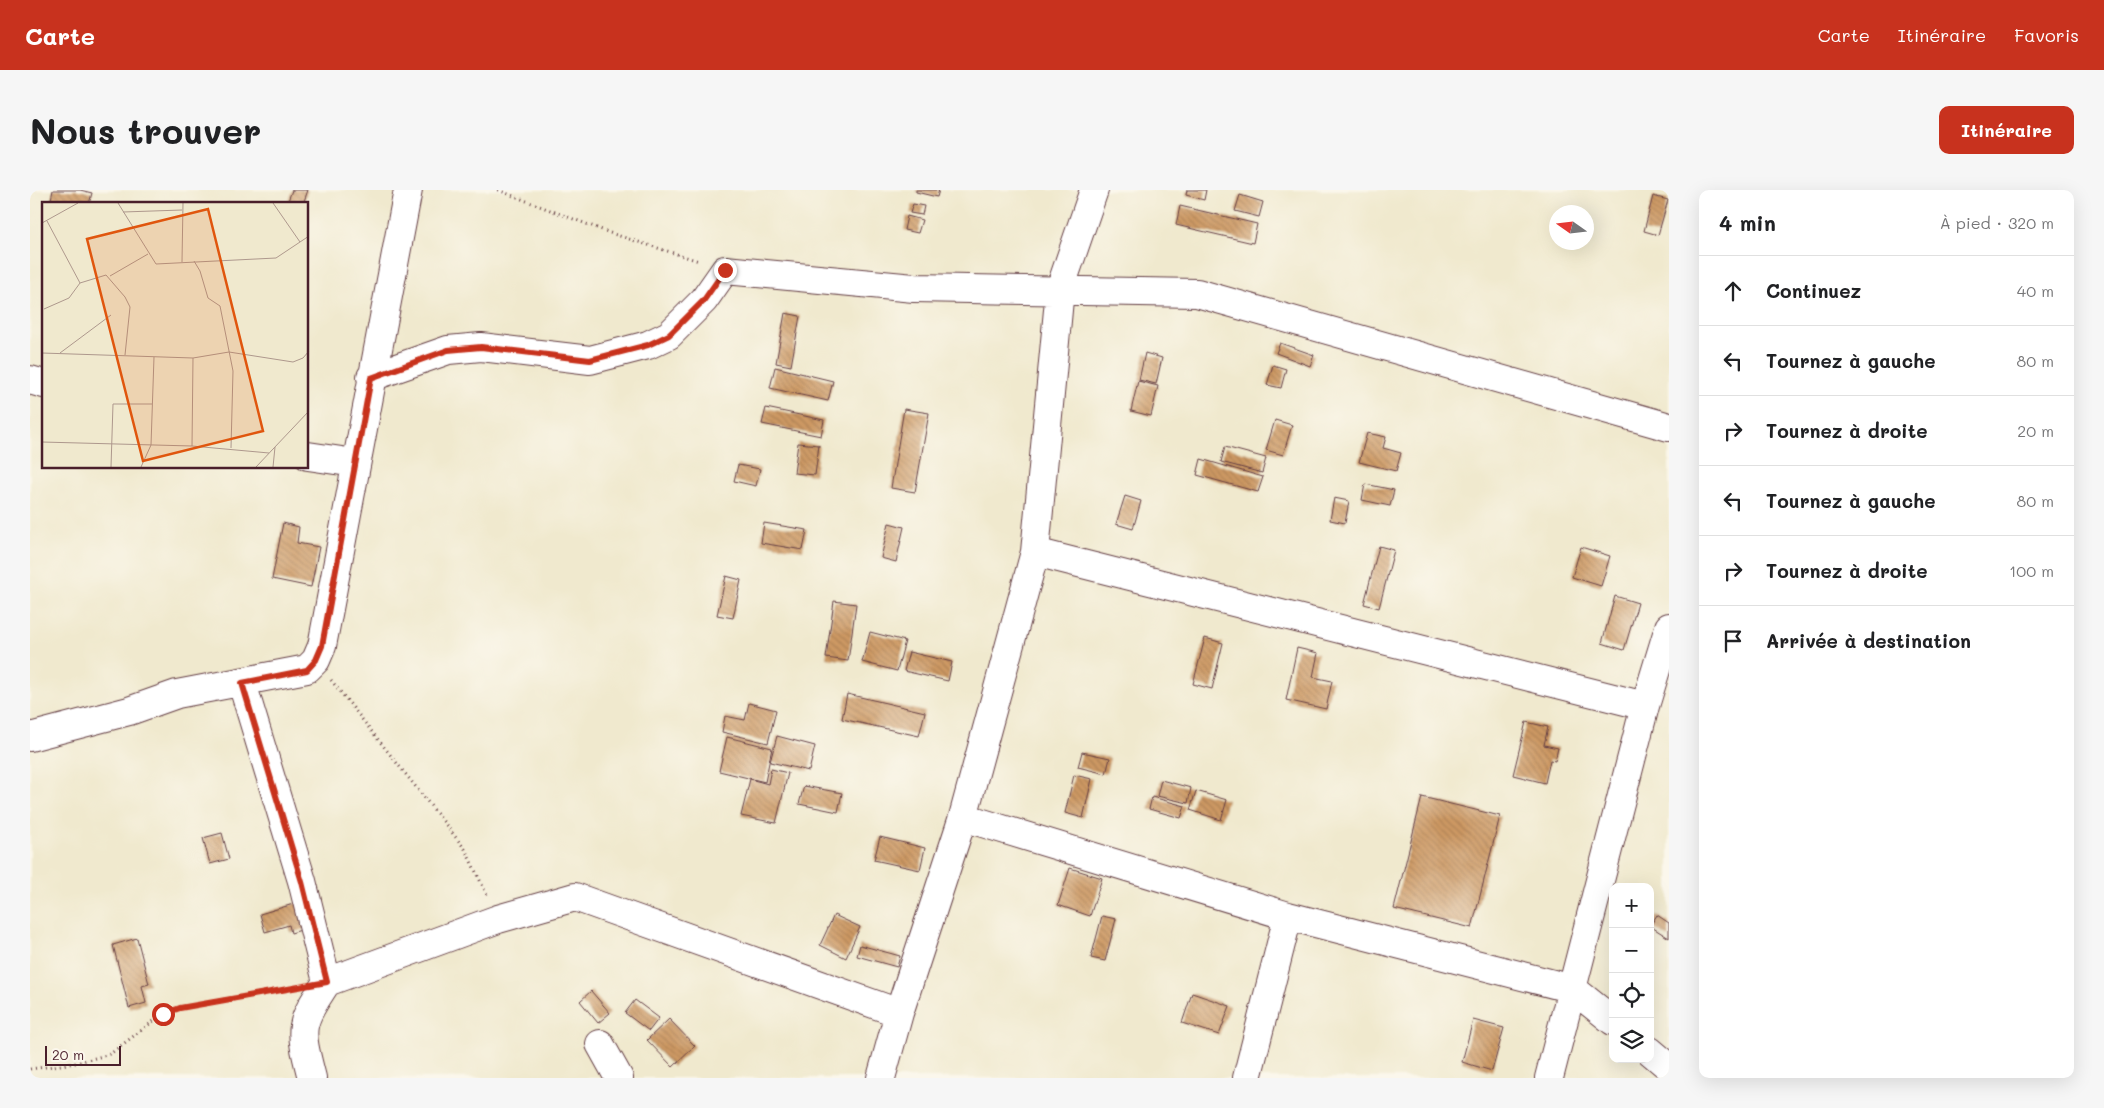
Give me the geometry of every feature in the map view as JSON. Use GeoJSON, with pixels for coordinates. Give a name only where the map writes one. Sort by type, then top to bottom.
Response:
{"type":"FeatureCollection","features":[{"type":"Feature","properties":{"kind":"street"},"geometry":{"type":"LineString","coordinates":[[30,737],[129,711],[177,694],[307,670],[316,660],[322,646],[371,378],[408,190]]}},
{"type":"Feature","properties":{"kind":"street"},"geometry":{"type":"LineString","coordinates":[[881,1078],[899,1013],[962,817],[1035,552],[1060,289],[1094,190]]}},
{"type":"Feature","properties":{"kind":"street"},"geometry":{"type":"LineString","coordinates":[[371,378],[448,350],[481,347],[590,360],[648,345],[669,335],[681,324],[704,300],[725,270],[914,288],[1060,289],[1197,293],[1669,427]]}},
{"type":"Feature","properties":{"kind":"street"},"geometry":{"type":"LineString","coordinates":[[309,456],[356,463]]}},
{"type":"Feature","properties":{"kind":"street"},"geometry":{"type":"LineString","coordinates":[[1035,552],[1644,706]]}},
{"type":"Feature","properties":{"kind":"street"},"geometry":{"type":"LineString","coordinates":[[1549,1078],[1644,706],[1669,627]]}},
{"type":"Feature","properties":{"kind":"street"},"geometry":{"type":"LineString","coordinates":[[242,683],[300,872],[327,982]]}},
{"type":"Feature","properties":{"kind":"street"},"geometry":{"type":"LineString","coordinates":[[962,817],[1288,916],[1573,989],[1609,1018]]}},
{"type":"Feature","properties":{"kind":"street"},"geometry":{"type":"LineString","coordinates":[[312,1078],[303,1044],[302,1025],[327,982],[498,919],[575,897],[899,1013]]}},
{"type":"Feature","properties":{"kind":"street"},"geometry":{"type":"LineString","coordinates":[[1248,1078],[1288,916]]}},
{"type":"Feature","properties":{"kind":"street"},"geometry":{"type":"LineString","coordinates":[[600,1044],[619,1078]]}},
{"type":"Feature","properties":{"kind":"street"},"geometry":{"type":"LineString","coordinates":[[1654,1055],[1669,1067]]}},
{"type":"Feature","properties":{"kind":"path"},"geometry":{"type":"LineString","coordinates":[[498,190],[610,233],[725,270]]}},
{"type":"Feature","properties":{"kind":"path"},"geometry":{"type":"LineString","coordinates":[[316,660],[465,850],[498,919]]}},
{"type":"Feature","properties":{"kind":"path"},"geometry":{"type":"LineString","coordinates":[[30,1069],[76,1063],[110,1054],[163,1014],[180,1008],[327,982]]}},
{"type":"Feature","properties":{"kind":"building"},"geometry":{"type":"Polygon","coordinates":[[[53,190],[80,190],[92,193],[90,202],[50,202],[53,190]]]}},
{"type":"Feature","properties":{"kind":"building"},"geometry":{"type":"Polygon","coordinates":[[[292,190],[308,190],[304,202],[288,201],[292,190]]]}},
{"type":"Feature","properties":{"kind":"building"},"geometry":{"type":"Polygon","coordinates":[[[916,190],[939,190],[937,197],[916,192],[916,190]]]}},
{"type":"Feature","properties":{"kind":"building"},"geometry":{"type":"Polygon","coordinates":[[[1187,190],[1206,190],[1204,200],[1186,195],[1187,190]]]}},
{"type":"Feature","properties":{"kind":"building"},"geometry":{"type":"Polygon","coordinates":[[[1240,195],[1263,202],[1259,217],[1235,211],[1240,195]]]}},
{"type":"Feature","properties":{"kind":"building"},"geometry":{"type":"Polygon","coordinates":[[[1653,196],[1668,200],[1658,235],[1644,231],[1653,196]]]}},
{"type":"Feature","properties":{"kind":"building"},"geometry":{"type":"Polygon","coordinates":[[[913,204],[924,206],[922,215],[910,213],[913,204]]]}},
{"type":"Feature","properties":{"kind":"building"},"geometry":{"type":"Polygon","coordinates":[[[1180,206],[1257,224],[1253,243],[1176,225],[1180,206]]]}},
{"type":"Feature","properties":{"kind":"building"},"geometry":{"type":"Polygon","coordinates":[[[907,216],[922,220],[918,233],[904,230],[907,216]]]}},
{"type":"Feature","properties":{"kind":"building"},"geometry":{"type":"Polygon","coordinates":[[[785,313],[800,316],[791,366],[776,363],[785,313]]]}},
{"type":"Feature","properties":{"kind":"building"},"geometry":{"type":"Polygon","coordinates":[[[1280,343],[1314,355],[1310,366],[1276,353],[1280,343]]]}},
{"type":"Feature","properties":{"kind":"building"},"geometry":{"type":"Polygon","coordinates":[[[1145,353],[1162,358],[1156,384],[1139,380],[1145,353]]]}},
{"type":"Feature","properties":{"kind":"building"},"geometry":{"type":"Polygon","coordinates":[[[1273,365],[1286,369],[1281,388],[1267,385],[1273,365]]]}},
{"type":"Feature","properties":{"kind":"building"},"geometry":{"type":"Polygon","coordinates":[[[775,367],[833,381],[828,401],[770,388],[775,367]]]}},
{"type":"Feature","properties":{"kind":"building"},"geometry":{"type":"Polygon","coordinates":[[[1138,381],[1158,386],[1151,416],[1131,411],[1138,381]]]}},
{"type":"Feature","properties":{"kind":"building"},"geometry":{"type":"Polygon","coordinates":[[[766,408],[824,420],[821,436],[762,424],[766,408]]]}},
{"type":"Feature","properties":{"kind":"building"},"geometry":{"type":"Polygon","coordinates":[[[904,409],[929,413],[915,492],[891,488],[904,409]]]}},
{"type":"Feature","properties":{"kind":"building"},"geometry":{"type":"Polygon","coordinates":[[[1275,420],[1292,425],[1283,455],[1266,450],[1275,420]]]}},
{"type":"Feature","properties":{"kind":"building"},"geometry":{"type":"Polygon","coordinates":[[[1367,433],[1386,437],[1383,448],[1401,453],[1396,471],[1359,462],[1367,433]]]}},
{"type":"Feature","properties":{"kind":"building"},"geometry":{"type":"Polygon","coordinates":[[[798,443],[819,445],[815,475],[794,473],[798,443]]]}},
{"type":"Feature","properties":{"kind":"building"},"geometry":{"type":"Polygon","coordinates":[[[1225,447],[1266,458],[1262,473],[1221,462],[1225,447]]]}},
{"type":"Feature","properties":{"kind":"building"},"geometry":{"type":"Polygon","coordinates":[[[1201,459],[1263,477],[1258,492],[1197,475],[1201,459]]]}},
{"type":"Feature","properties":{"kind":"building"},"geometry":{"type":"Polygon","coordinates":[[[738,465],[760,469],[756,486],[734,481],[738,465]]]}},
{"type":"Feature","properties":{"kind":"building"},"geometry":{"type":"Polygon","coordinates":[[[1365,484],[1394,490],[1390,506],[1362,500],[1365,484]]]}},
{"type":"Feature","properties":{"kind":"building"},"geometry":{"type":"Polygon","coordinates":[[[1125,496],[1141,501],[1133,529],[1116,524],[1125,496]]]}},
{"type":"Feature","properties":{"kind":"building"},"geometry":{"type":"Polygon","coordinates":[[[1334,498],[1349,501],[1345,523],[1330,520],[1334,498]]]}},
{"type":"Feature","properties":{"kind":"building"},"geometry":{"type":"Polygon","coordinates":[[[283,523],[299,527],[297,543],[319,547],[311,587],[272,579],[283,523]]]}},
{"type":"Feature","properties":{"kind":"building"},"geometry":{"type":"Polygon","coordinates":[[[764,523],[807,530],[803,550],[761,543],[764,523]]]}},
{"type":"Feature","properties":{"kind":"building"},"geometry":{"type":"Polygon","coordinates":[[[889,523],[904,527],[896,562],[881,558],[889,523]]]}},
{"type":"Feature","properties":{"kind":"building"},"geometry":{"type":"Polygon","coordinates":[[[1379,546],[1394,550],[1379,608],[1364,604],[1379,546]]]}},
{"type":"Feature","properties":{"kind":"building"},"geometry":{"type":"Polygon","coordinates":[[[1581,547],[1610,556],[1601,586],[1572,577],[1581,547]]]}},
{"type":"Feature","properties":{"kind":"building"},"geometry":{"type":"Polygon","coordinates":[[[726,576],[741,580],[733,618],[717,615],[726,576]]]}},
{"type":"Feature","properties":{"kind":"building"},"geometry":{"type":"Polygon","coordinates":[[[1615,596],[1638,603],[1624,650],[1602,643],[1615,596]]]}},
{"type":"Feature","properties":{"kind":"building"},"geometry":{"type":"Polygon","coordinates":[[[834,601],[856,604],[848,661],[826,658],[834,601]]]}},
{"type":"Feature","properties":{"kind":"building"},"geometry":{"type":"Polygon","coordinates":[[[870,632],[905,641],[897,671],[862,662],[870,632]]]}},
{"type":"Feature","properties":{"kind":"building"},"geometry":{"type":"Polygon","coordinates":[[[1205,638],[1223,643],[1212,689],[1193,684],[1205,638]]]}},
{"type":"Feature","properties":{"kind":"building"},"geometry":{"type":"Polygon","coordinates":[[[1297,648],[1318,653],[1313,677],[1332,681],[1326,709],[1286,700],[1297,648]]]}},
{"type":"Feature","properties":{"kind":"building"},"geometry":{"type":"Polygon","coordinates":[[[909,652],[952,662],[948,681],[904,671],[909,652]]]}},
{"type":"Feature","properties":{"kind":"building"},"geometry":{"type":"Polygon","coordinates":[[[847,694],[925,712],[919,736],[842,719],[847,694]]]}},
{"type":"Feature","properties":{"kind":"building"},"geometry":{"type":"Polygon","coordinates":[[[749,703],[776,710],[768,743],[722,732],[725,716],[745,720],[749,703]]]}},
{"type":"Feature","properties":{"kind":"building"},"geometry":{"type":"Polygon","coordinates":[[[1526,722],[1548,727],[1544,745],[1558,748],[1555,761],[1550,760],[1545,783],[1513,775],[1526,722]]]}},
{"type":"Feature","properties":{"kind":"building"},"geometry":{"type":"Polygon","coordinates":[[[777,736],[815,746],[809,771],[770,762],[777,736]]]}},
{"type":"Feature","properties":{"kind":"building"},"geometry":{"type":"Polygon","coordinates":[[[727,737],[772,748],[765,782],[719,771],[727,737]]]}},
{"type":"Feature","properties":{"kind":"building"},"geometry":{"type":"Polygon","coordinates":[[[1082,752],[1110,758],[1106,774],[1078,767],[1082,752]]]}},
{"type":"Feature","properties":{"kind":"building"},"geometry":{"type":"Polygon","coordinates":[[[771,769],[788,773],[776,823],[741,816],[750,779],[768,784],[771,769]]]}},
{"type":"Feature","properties":{"kind":"building"},"geometry":{"type":"Polygon","coordinates":[[[1074,775],[1092,779],[1083,818],[1065,813],[1074,775]]]}},
{"type":"Feature","properties":{"kind":"building"},"geometry":{"type":"Polygon","coordinates":[[[1161,780],[1191,788],[1188,803],[1157,796],[1161,780]]]}},
{"type":"Feature","properties":{"kind":"building"},"geometry":{"type":"Polygon","coordinates":[[[804,786],[842,793],[838,812],[799,804],[804,786]]]}},
{"type":"Feature","properties":{"kind":"building"},"geometry":{"type":"Polygon","coordinates":[[[1196,791],[1227,800],[1221,820],[1190,810],[1196,791]]]}},
{"type":"Feature","properties":{"kind":"building"},"geometry":{"type":"Polygon","coordinates":[[[1152,797],[1185,806],[1181,818],[1149,809],[1152,797]]]}},
{"type":"Feature","properties":{"kind":"building"},"geometry":{"type":"Polygon","coordinates":[[[1422,797],[1500,816],[1472,928],[1394,909],[1422,797]]]}},
{"type":"Feature","properties":{"kind":"building"},"geometry":{"type":"Polygon","coordinates":[[[222,833],[229,859],[210,864],[203,838],[222,833]]]}},
{"type":"Feature","properties":{"kind":"building"},"geometry":{"type":"Polygon","coordinates":[[[880,837],[925,848],[920,870],[874,860],[880,837]]]}},
{"type":"Feature","properties":{"kind":"building"},"geometry":{"type":"Polygon","coordinates":[[[1070,868],[1102,878],[1090,916],[1058,905],[1070,868]]]}},
{"type":"Feature","properties":{"kind":"building"},"geometry":{"type":"Polygon","coordinates":[[[300,902],[308,928],[291,933],[289,925],[265,932],[260,914],[300,902]]]}},
{"type":"Feature","properties":{"kind":"building"},"geometry":{"type":"Polygon","coordinates":[[[834,915],[860,927],[846,958],[820,945],[834,915]]]}},
{"type":"Feature","properties":{"kind":"building"},"geometry":{"type":"Polygon","coordinates":[[[1657,915],[1669,923],[1669,938],[1654,929],[1654,920],[1657,915]]]}},
{"type":"Feature","properties":{"kind":"building"},"geometry":{"type":"Polygon","coordinates":[[[1102,916],[1116,919],[1105,961],[1091,958],[1102,916]]]}},
{"type":"Feature","properties":{"kind":"building"},"geometry":{"type":"Polygon","coordinates":[[[137,938],[149,984],[142,986],[146,1003],[129,1008],[113,945],[137,938]]]}},
{"type":"Feature","properties":{"kind":"building"},"geometry":{"type":"Polygon","coordinates":[[[860,945],[900,956],[897,967],[857,956],[860,945]]]}},
{"type":"Feature","properties":{"kind":"building"},"geometry":{"type":"Polygon","coordinates":[[[591,991],[610,1013],[598,1023],[580,1001],[591,991]]]}},
{"type":"Feature","properties":{"kind":"building"},"geometry":{"type":"Polygon","coordinates":[[[1192,993],[1230,1006],[1219,1035],[1182,1023],[1192,993]]]}},
{"type":"Feature","properties":{"kind":"building"},"geometry":{"type":"Polygon","coordinates":[[[635,1000],[659,1018],[649,1031],[625,1013],[635,1000]]]}},
{"type":"Feature","properties":{"kind":"building"},"geometry":{"type":"Polygon","coordinates":[[[669,1019],[695,1046],[673,1067],[647,1040],[669,1019]]]}},
{"type":"Feature","properties":{"kind":"building"},"geometry":{"type":"Polygon","coordinates":[[[1473,1020],[1504,1028],[1492,1071],[1462,1062],[1473,1020]]]}},
{"type":"Feature","properties":{"kind":"route"},"geometry":{"type":"LineString","coordinates":[[163,1014],[180,1008],[327,982],[281,807],[242,683],[307,670],[316,660],[322,646],[371,378],[448,350],[481,347],[590,360],[648,345],[669,335],[704,300],[725,270]]}}]}
